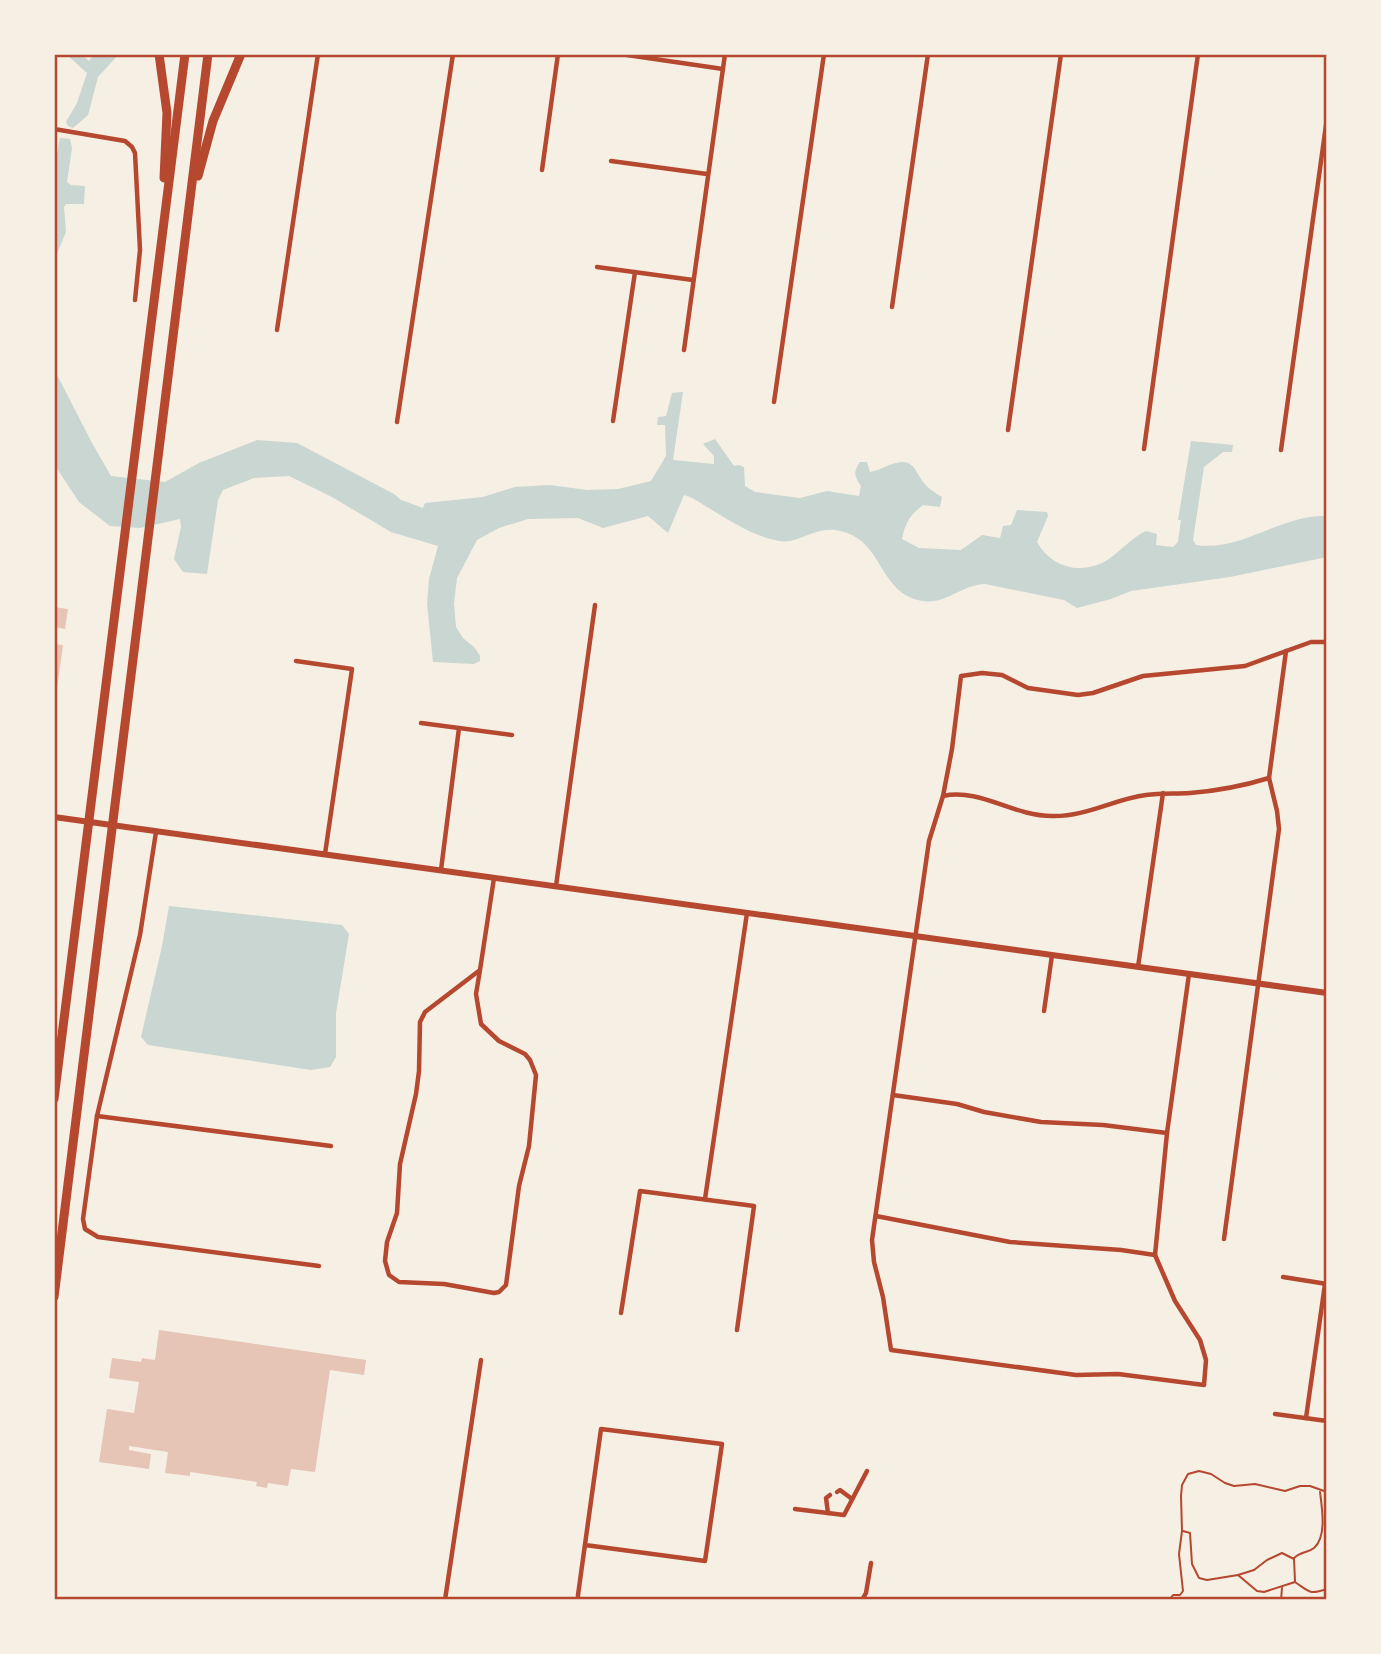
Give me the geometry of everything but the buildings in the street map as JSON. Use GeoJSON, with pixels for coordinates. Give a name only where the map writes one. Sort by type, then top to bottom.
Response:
{"type":"FeatureCollection","features":[{"type":"Feature","properties":{"kind":"highway"},"geometry":{"type":"LineString","coordinates":[[159,54],[167,113],[162,237]]}},
{"type":"Feature","properties":{"kind":"highway"},"geometry":{"type":"LineString","coordinates":[[54,1099],[185,54]]}},
{"type":"Feature","properties":{"kind":"highway"},"geometry":{"type":"LineString","coordinates":[[54,1297],[208,54]]}},
{"type":"Feature","properties":{"kind":"highway"},"geometry":{"type":"LineString","coordinates":[[189,211],[213,121],[241,54]]}},
{"type":"Feature","properties":{"kind":"street"},"geometry":{"type":"LineString","coordinates":[[277,330],[318,54]]}},
{"type":"Feature","properties":{"kind":"street"},"geometry":{"type":"LineString","coordinates":[[397,422],[453,54]]}},
{"type":"Feature","properties":{"kind":"street"},"geometry":{"type":"LineString","coordinates":[[542,170],[558,54]]}},
{"type":"Feature","properties":{"kind":"street"},"geometry":{"type":"LineString","coordinates":[[684,349],[725,54]]}},
{"type":"Feature","properties":{"kind":"street"},"geometry":{"type":"LineString","coordinates":[[774,402],[824,54]]}},
{"type":"Feature","properties":{"kind":"street"},"geometry":{"type":"LineString","coordinates":[[892,307],[928,54]]}},
{"type":"Feature","properties":{"kind":"street"},"geometry":{"type":"LineString","coordinates":[[1008,430],[1061,54]]}},
{"type":"Feature","properties":{"kind":"street"},"geometry":{"type":"LineString","coordinates":[[1144,449],[1198,54]]}},
{"type":"Feature","properties":{"kind":"street"},"geometry":{"type":"LineString","coordinates":[[627,55],[723,69]]}},
{"type":"Feature","properties":{"kind":"street"},"geometry":{"type":"LineString","coordinates":[[1281,450],[1327,118]]}},
{"type":"Feature","properties":{"kind":"street"},"geometry":{"type":"LineString","coordinates":[[54,129],[125,141],[135,153],[140,250],[135,300]]}},
{"type":"Feature","properties":{"kind":"street"},"geometry":{"type":"LineString","coordinates":[[611,161],[708,174]]}},
{"type":"Feature","properties":{"kind":"street"},"geometry":{"type":"LineString","coordinates":[[597,267],[693,280]]}},
{"type":"Feature","properties":{"kind":"street"},"geometry":{"type":"LineString","coordinates":[[614,421],[635,272]]}},
{"type":"Feature","properties":{"kind":"street"},"geometry":{"type":"LineString","coordinates":[[556,886],[594,605]]}},
{"type":"Feature","properties":{"kind":"street"},"geometry":{"type":"LineString","coordinates":[[1189,974],[1167,1133],[1155,1255],[1175,1301],[1200,1340],[1206,1360],[1204,1385],[1118,1374],[1076,1375],[891,1350],[883,1297],[873,1262],[873,1240],[929,841],[943,796],[961,676],[982,673],[1002,676],[1028,688],[1078,695],[1093,693],[1143,676],[1245,666],[1311,642],[1327,642]]}},
{"type":"Feature","properties":{"kind":"street"},"geometry":{"type":"LineString","coordinates":[[1224,1238],[1256,984],[1279,829],[1269,778],[1286,650]]}},
{"type":"Feature","properties":{"kind":"street"},"geometry":{"type":"LineString","coordinates":[[296,662],[352,669],[326,854]]}},
{"type":"Feature","properties":{"kind":"street"},"geometry":{"type":"LineString","coordinates":[[421,723],[512,735]]}},
{"type":"Feature","properties":{"kind":"street"},"geometry":{"type":"LineString","coordinates":[[441,870],[459,728]]}},
{"type":"Feature","properties":{"kind":"street"},"geometry":{"type":"LineString","coordinates":[[943,796],[971,795],[1020,812],[1054,816],[1088,812],[1129,798],[1212,790],[1269,778]]}},
{"type":"Feature","properties":{"kind":"street"},"geometry":{"type":"LineString","coordinates":[[1138,967],[1163,793]]}},
{"type":"Feature","properties":{"kind":"street"},"geometry":{"type":"LineString","coordinates":[[54,817],[1327,993]]}},
{"type":"Feature","properties":{"kind":"street"},"geometry":{"type":"LineString","coordinates":[[156,831],[140,935],[97,1116],[83,1219],[87,1232],[98,1237],[319,1266]]}},
{"type":"Feature","properties":{"kind":"street"},"geometry":{"type":"LineString","coordinates":[[480,971],[425,1012],[420,1022],[417,1083],[400,1164],[397,1213],[384,1261],[387,1272],[398,1282],[444,1284],[494,1293],[506,1285],[519,1186],[529,1146],[536,1075],[530,1059],[518,1049],[492,1037],[481,1024],[477,1005],[480,971],[494,877]]}},
{"type":"Feature","properties":{"kind":"street"},"geometry":{"type":"LineString","coordinates":[[705,1199],[747,913]]}},
{"type":"Feature","properties":{"kind":"street"},"geometry":{"type":"LineString","coordinates":[[1044,1011],[1052,955]]}},
{"type":"Feature","properties":{"kind":"street"},"geometry":{"type":"LineString","coordinates":[[893,1095],[957,1104],[984,1112],[1041,1122],[1103,1125],[1167,1133]]}},
{"type":"Feature","properties":{"kind":"street"},"geometry":{"type":"LineString","coordinates":[[97,1116],[331,1146]]}},
{"type":"Feature","properties":{"kind":"street"},"geometry":{"type":"LineString","coordinates":[[621,1313],[640,1191],[754,1206],[737,1330]]}},
{"type":"Feature","properties":{"kind":"street"},"geometry":{"type":"LineString","coordinates":[[876,1216],[1010,1242],[1155,1255]]}},
{"type":"Feature","properties":{"kind":"street"},"geometry":{"type":"LineString","coordinates":[[1283,1277],[1326,1284],[1306,1418]]}},
{"type":"Feature","properties":{"kind":"street"},"geometry":{"type":"LineString","coordinates":[[445,1600],[481,1360]]}},
{"type":"Feature","properties":{"kind":"street"},"geometry":{"type":"LineString","coordinates":[[1275,1414],[1327,1421]]}},
{"type":"Feature","properties":{"kind":"street"},"geometry":{"type":"LineString","coordinates":[[578,1600],[585,1545],[601,1429],[722,1444],[705,1561],[585,1545]]}},
{"type":"Feature","properties":{"kind":"street"},"geometry":{"type":"LineString","coordinates":[[795,1509],[844,1515],[867,1471]]}},
{"type":"Feature","properties":{"kind":"street"},"geometry":{"type":"LineString","coordinates":[[837,1492],[840,1490],[852,1499]]}},
{"type":"Feature","properties":{"kind":"street"},"geometry":{"type":"LineString","coordinates":[[828,1513],[826,1498],[830,1496]]}},
{"type":"Feature","properties":{"kind":"street"},"geometry":{"type":"LineString","coordinates":[[862,1600],[866,1593],[871,1563]]}},
{"type":"Feature","properties":{"kind":"path"},"geometry":{"type":"LineString","coordinates":[[1169,1600],[1183,1591],[1179,1554],[1182,1531],[1181,1496],[1182,1485],[1188,1474],[1199,1471],[1211,1474],[1234,1486],[1255,1484],[1285,1491],[1310,1486],[1327,1492]]}},
{"type":"Feature","properties":{"kind":"path"},"geometry":{"type":"LineString","coordinates":[[1294,1582],[1293,1559],[1298,1553],[1314,1548],[1323,1535],[1320,1491]]}},
{"type":"Feature","properties":{"kind":"path"},"geometry":{"type":"LineString","coordinates":[[1182,1531],[1190,1534],[1192,1564],[1199,1578],[1207,1580],[1238,1575],[1254,1570],[1266,1560],[1282,1553],[1293,1559]]}},
{"type":"Feature","properties":{"kind":"path"},"geometry":{"type":"LineString","coordinates":[[1238,1575],[1257,1591],[1264,1592],[1294,1582]]}},
{"type":"Feature","properties":{"kind":"path"},"geometry":{"type":"LineString","coordinates":[[1294,1582],[1310,1593],[1327,1589]]}},
{"type":"Feature","properties":{"kind":"path"},"geometry":{"type":"LineString","coordinates":[[1281,1600],[1282,1587]]}},
{"type":"Feature","properties":{"kind":"shaded area"},"geometry":{"type":"Polygon","coordinates":[[[66,54],[81,54],[89,61],[94,54],[119,54],[98,77],[88,115],[73,128],[66,122],[77,103],[87,73],[66,54]]]}},
{"type":"Feature","properties":{"kind":"shaded area"},"geometry":{"type":"Polygon","coordinates":[[[60,138],[70,139],[72,148],[67,182],[85,186],[84,204],[66,204],[64,207],[66,232],[54,261],[54,170],[60,138]]]}},
{"type":"Feature","properties":{"kind":"shaded area"},"geometry":{"type":"Polygon","coordinates":[[[54,369],[111,476],[165,482],[199,463],[257,440],[297,443],[401,500],[423,508],[425,503],[483,497],[515,487],[550,485],[587,490],[618,489],[651,481],[666,456],[665,425],[657,425],[658,417],[666,416],[672,393],[683,392],[673,460],[714,464],[714,456],[703,444],[715,439],[734,466],[744,467],[745,486],[755,492],[800,498],[827,491],[859,496],[861,486],[855,474],[860,462],[867,462],[870,472],[907,462],[932,491],[942,497],[940,507],[923,505],[907,524],[902,539],[919,548],[961,550],[982,535],[1000,538],[1003,526],[1011,525],[1017,510],[1047,512],[1048,516],[1037,542],[1049,557],[1073,568],[1102,563],[1146,531],[1157,534],[1156,545],[1173,547],[1178,542],[1181,520],[1178,520],[1191,441],[1233,445],[1232,452],[1223,452],[1204,467],[1193,540],[1196,545],[1229,543],[1294,521],[1327,516],[1327,557],[1230,577],[1131,591],[1077,608],[1064,600],[985,584],[975,585],[943,599],[925,601],[903,594],[888,578],[869,549],[852,535],[830,530],[796,540],[769,539],[733,523],[684,495],[668,533],[648,516],[603,528],[578,518],[528,519],[499,528],[477,540],[457,578],[454,604],[456,627],[463,638],[475,648],[480,661],[474,664],[433,662],[427,604],[429,579],[438,546],[391,532],[332,497],[289,476],[254,478],[223,490],[218,500],[207,574],[183,572],[174,559],[181,527],[180,519],[140,528],[110,526],[79,502],[54,464],[54,369]]]}},
{"type":"Feature","properties":{"kind":"shaded area"},"geometry":{"type":"Polygon","coordinates":[[[169,906],[342,925],[349,934],[336,1013],[336,1057],[330,1067],[311,1070],[148,1045],[141,1037],[169,906]]]}}]}
